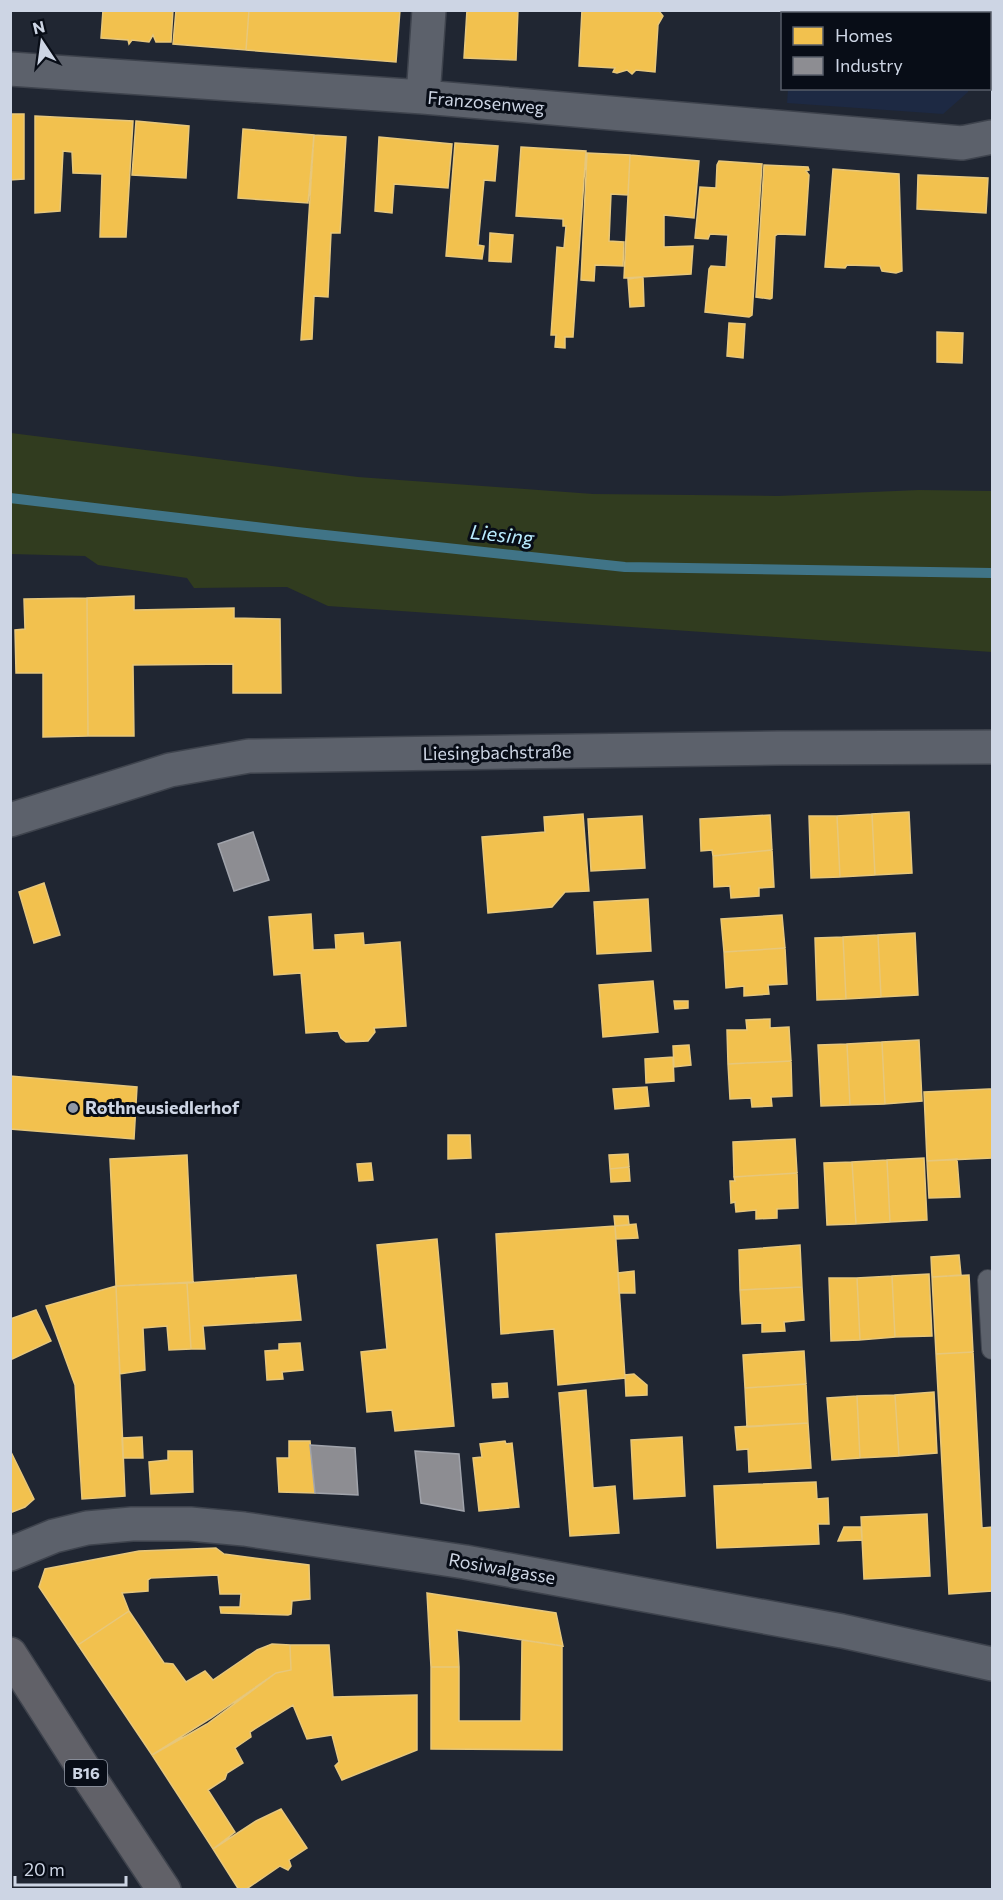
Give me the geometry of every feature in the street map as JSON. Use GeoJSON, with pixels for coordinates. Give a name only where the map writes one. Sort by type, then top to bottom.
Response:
{"type":"FeatureCollection","features":[{"type":"Feature","properties":{"kind":"main road","name":"B16"},"geometry":{"type":"LineString","coordinates":[[10,1654],[164,1890]]}},
{"type":"Feature","properties":{"kind":"street"},"geometry":{"type":"LineString","coordinates":[[423,98],[429,10]]}},
{"type":"Feature","properties":{"kind":"street","name":"Franzosenweg"},"geometry":{"type":"LineString","coordinates":[[10,69],[977,140]]}},
{"type":"Feature","properties":{"kind":"street","name":"Liesingbachstraße"},"geometry":{"type":"LineString","coordinates":[[10,820],[170,770],[249,756],[993,747]]}},
{"type":"Feature","properties":{"kind":"street","name":"Rosiwalgasse"},"geometry":{"type":"LineString","coordinates":[[10,1554],[54,1536],[87,1528],[132,1524],[190,1524],[244,1529],[477,1564],[842,1631],[993,1664]]}},
{"type":"Feature","properties":{"kind":"lane"},"geometry":{"type":"LineString","coordinates":[[988,1280],[993,1349]]}},
{"type":"Feature","properties":{"kind":"shaded area"},"geometry":{"type":"Polygon","coordinates":[[[793,10],[976,10],[976,12],[792,12],[793,10]]]}},
{"type":"Feature","properties":{"kind":"shaded area"},"geometry":{"type":"Polygon","coordinates":[[[788,90],[968,90],[943,114],[787,103],[788,90]]]}},
{"type":"Feature","properties":{"kind":"green space"},"geometry":{"type":"Polygon","coordinates":[[[11,433],[358,477],[593,494],[778,496],[919,490],[992,491],[992,652],[328,606],[287,587],[194,588],[187,578],[98,565],[85,556],[11,554],[11,433]]]}},
{"type":"Feature","properties":{"kind":"building: Homes"},"geometry":{"type":"Polygon","coordinates":[[[103,10],[173,10],[171,42],[156,42],[153,35],[149,42],[132,40],[129,44],[128,40],[101,38],[103,10]]]}},
{"type":"Feature","properties":{"kind":"building: Homes"},"geometry":{"type":"Polygon","coordinates":[[[176,10],[249,10],[246,50],[173,44],[176,10]]]}},
{"type":"Feature","properties":{"kind":"building: Homes"},"geometry":{"type":"Polygon","coordinates":[[[249,10],[400,10],[396,62],[246,50],[249,10]]]}},
{"type":"Feature","properties":{"kind":"building: Homes"},"geometry":{"type":"Polygon","coordinates":[[[467,10],[518,10],[516,60],[464,58],[467,10]]]}},
{"type":"Feature","properties":{"kind":"building: Homes"},"geometry":{"type":"Polygon","coordinates":[[[582,10],[659,11],[663,16],[658,25],[655,72],[636,70],[632,74],[627,70],[617,73],[613,72],[615,68],[579,66],[582,10]]]}},
{"type":"Feature","properties":{"kind":"building: Homes"},"geometry":{"type":"Polygon","coordinates":[[[10,114],[24,114],[24,179],[10,180],[10,114]]]}},
{"type":"Feature","properties":{"kind":"building: Homes"},"geometry":{"type":"Polygon","coordinates":[[[35,116],[133,121],[126,237],[100,237],[102,174],[73,173],[72,152],[63,151],[60,211],[35,213],[35,116]]]}},
{"type":"Feature","properties":{"kind":"building: Homes"},"geometry":{"type":"Polygon","coordinates":[[[136,121],[189,126],[186,178],[132,175],[136,121]]]}},
{"type":"Feature","properties":{"kind":"building: Homes"},"geometry":{"type":"Polygon","coordinates":[[[243,129],[314,135],[308,203],[238,198],[243,129]]]}},
{"type":"Feature","properties":{"kind":"building: Homes"},"geometry":{"type":"Polygon","coordinates":[[[314,135],[346,137],[340,233],[331,233],[328,297],[314,296],[312,339],[301,340],[314,135]]]}},
{"type":"Feature","properties":{"kind":"building: Homes"},"geometry":{"type":"Polygon","coordinates":[[[379,137],[452,144],[448,188],[394,184],[392,213],[375,211],[379,137]]]}},
{"type":"Feature","properties":{"kind":"building: Homes"},"geometry":{"type":"Polygon","coordinates":[[[455,143],[498,146],[495,181],[484,180],[478,245],[484,246],[482,259],[446,256],[455,143]]]}},
{"type":"Feature","properties":{"kind":"building: Homes"},"geometry":{"type":"Polygon","coordinates":[[[521,147],[586,151],[573,337],[565,337],[565,348],[555,347],[556,335],[551,335],[557,247],[564,248],[566,226],[563,226],[563,219],[516,216],[521,147]]]}},
{"type":"Feature","properties":{"kind":"building: Homes"},"geometry":{"type":"Polygon","coordinates":[[[587,153],[630,155],[628,195],[611,194],[609,241],[624,242],[623,266],[595,265],[594,281],[581,280],[587,153]]]}},
{"type":"Feature","properties":{"kind":"building: Homes"},"geometry":{"type":"Polygon","coordinates":[[[630,155],[699,161],[694,218],[664,215],[664,247],[693,246],[691,274],[624,278],[630,155]]]}},
{"type":"Feature","properties":{"kind":"building: Homes"},"geometry":{"type":"Polygon","coordinates":[[[719,161],[762,164],[752,315],[749,317],[705,312],[709,269],[711,266],[726,267],[728,235],[710,234],[708,239],[695,238],[700,187],[716,188],[719,161]]]}},
{"type":"Feature","properties":{"kind":"building: Homes"},"geometry":{"type":"Polygon","coordinates":[[[764,165],[808,167],[809,170],[806,171],[809,175],[805,235],[778,234],[775,236],[772,298],[770,299],[756,297],[764,165]]]}},
{"type":"Feature","properties":{"kind":"building: Homes"},"geometry":{"type":"Polygon","coordinates":[[[833,169],[899,174],[902,271],[896,273],[882,271],[880,266],[825,267],[833,169]]]}},
{"type":"Feature","properties":{"kind":"building: Homes"},"geometry":{"type":"Polygon","coordinates":[[[918,175],[988,178],[986,213],[917,209],[918,175]]]}},
{"type":"Feature","properties":{"kind":"building: Homes"},"geometry":{"type":"Polygon","coordinates":[[[490,233],[513,235],[511,262],[489,261],[490,233]]]}},
{"type":"Feature","properties":{"kind":"building: Homes"},"geometry":{"type":"Polygon","coordinates":[[[643,277],[644,306],[630,307],[628,279],[643,277]]]}},
{"type":"Feature","properties":{"kind":"building: Homes"},"geometry":{"type":"Polygon","coordinates":[[[729,323],[745,324],[743,358],[727,356],[729,323]]]}},
{"type":"Feature","properties":{"kind":"building: Homes"},"geometry":{"type":"Polygon","coordinates":[[[937,332],[963,333],[962,363],[937,362],[937,332]]]}},
{"type":"Feature","properties":{"kind":"building: Homes"},"geometry":{"type":"Polygon","coordinates":[[[134,596],[134,610],[234,608],[234,618],[280,619],[281,693],[233,693],[233,664],[133,665],[134,736],[88,736],[87,598],[134,596]]]}},
{"type":"Feature","properties":{"kind":"building: Homes"},"geometry":{"type":"Polygon","coordinates":[[[87,598],[88,736],[43,737],[43,673],[16,673],[15,630],[25,629],[24,599],[87,598]]]}},
{"type":"Feature","properties":{"kind":"building: Homes"},"geometry":{"type":"Polygon","coordinates":[[[909,812],[912,873],[875,875],[872,814],[909,812]]]}},
{"type":"Feature","properties":{"kind":"building: Homes"},"geometry":{"type":"Polygon","coordinates":[[[583,814],[589,891],[565,892],[552,907],[488,913],[482,837],[545,832],[544,817],[583,814]]]}},
{"type":"Feature","properties":{"kind":"building: Homes"},"geometry":{"type":"Polygon","coordinates":[[[872,814],[875,875],[840,877],[837,816],[872,814]]]}},
{"type":"Feature","properties":{"kind":"building: Homes"},"geometry":{"type":"Polygon","coordinates":[[[770,815],[772,850],[713,856],[712,850],[701,851],[700,819],[770,815]]]}},
{"type":"Feature","properties":{"kind":"building: Homes"},"geometry":{"type":"Polygon","coordinates":[[[642,816],[645,868],[591,871],[588,819],[642,816]]]}},
{"type":"Feature","properties":{"kind":"building: Homes"},"geometry":{"type":"Polygon","coordinates":[[[809,816],[837,816],[840,877],[811,878],[809,816]]]}},
{"type":"Feature","properties":{"kind":"building: Homes"},"geometry":{"type":"Polygon","coordinates":[[[772,850],[774,887],[759,888],[759,896],[731,898],[730,886],[714,887],[713,856],[772,850]]]}},
{"type":"Feature","properties":{"kind":"building: Homes"},"geometry":{"type":"Polygon","coordinates":[[[44,883],[60,935],[34,943],[19,892],[44,883]]]}},
{"type":"Feature","properties":{"kind":"building: Homes"},"geometry":{"type":"Polygon","coordinates":[[[648,899],[651,951],[597,954],[594,902],[648,899]]]}},
{"type":"Feature","properties":{"kind":"building: Homes"},"geometry":{"type":"Polygon","coordinates":[[[311,914],[313,950],[336,949],[335,935],[363,933],[364,945],[400,942],[406,1026],[374,1028],[375,1032],[368,1041],[346,1042],[338,1031],[306,1033],[301,973],[274,975],[269,917],[311,914]]]}},
{"type":"Feature","properties":{"kind":"building: Homes"},"geometry":{"type":"Polygon","coordinates":[[[782,915],[785,948],[724,952],[721,919],[782,915]]]}},
{"type":"Feature","properties":{"kind":"building: Homes"},"geometry":{"type":"Polygon","coordinates":[[[915,933],[918,995],[881,997],[878,935],[915,933]]]}},
{"type":"Feature","properties":{"kind":"building: Homes"},"geometry":{"type":"Polygon","coordinates":[[[878,935],[881,997],[846,999],[843,937],[878,935]]]}},
{"type":"Feature","properties":{"kind":"building: Homes"},"geometry":{"type":"Polygon","coordinates":[[[843,937],[846,999],[817,1000],[815,938],[843,937]]]}},
{"type":"Feature","properties":{"kind":"building: Homes"},"geometry":{"type":"Polygon","coordinates":[[[785,948],[787,984],[768,985],[769,994],[744,996],[744,986],[726,988],[724,952],[785,948]]]}},
{"type":"Feature","properties":{"kind":"building: Homes"},"geometry":{"type":"Polygon","coordinates":[[[653,981],[658,1032],[603,1037],[599,985],[653,981]]]}},
{"type":"Feature","properties":{"kind":"building: Homes"},"geometry":{"type":"Polygon","coordinates":[[[674,1001],[688,1001],[688,1008],[675,1009],[674,1001]]]}},
{"type":"Feature","properties":{"kind":"building: Homes"},"geometry":{"type":"Polygon","coordinates":[[[770,1019],[770,1028],[789,1027],[791,1061],[728,1064],[727,1030],[747,1030],[746,1020],[770,1019]]]}},
{"type":"Feature","properties":{"kind":"building: Homes"},"geometry":{"type":"Polygon","coordinates":[[[919,1040],[922,1101],[885,1104],[882,1042],[919,1040]]]}},
{"type":"Feature","properties":{"kind":"building: Homes"},"geometry":{"type":"Polygon","coordinates":[[[882,1042],[885,1104],[850,1105],[847,1044],[882,1042]]]}},
{"type":"Feature","properties":{"kind":"building: Homes"},"geometry":{"type":"Polygon","coordinates":[[[847,1044],[850,1105],[821,1106],[818,1045],[847,1044]]]}},
{"type":"Feature","properties":{"kind":"building: Homes"},"geometry":{"type":"Polygon","coordinates":[[[689,1045],[691,1065],[674,1067],[673,1046],[689,1045]]]}},
{"type":"Feature","properties":{"kind":"building: Homes"},"geometry":{"type":"Polygon","coordinates":[[[673,1057],[674,1081],[646,1083],[645,1059],[673,1057]]]}},
{"type":"Feature","properties":{"kind":"building: Homes"},"geometry":{"type":"Polygon","coordinates":[[[791,1061],[792,1096],[771,1097],[772,1106],[752,1107],[751,1098],[730,1099],[728,1064],[791,1061]]]}},
{"type":"Feature","properties":{"kind":"building: Homes","name":"Rothneusiedlerhof"},"geometry":{"type":"Polygon","coordinates":[[[10,1076],[137,1087],[134,1139],[10,1129],[10,1076]]]}},
{"type":"Feature","properties":{"kind":"building: Homes"},"geometry":{"type":"Polygon","coordinates":[[[647,1087],[649,1106],[615,1109],[613,1089],[647,1087]]]}},
{"type":"Feature","properties":{"kind":"building: Homes"},"geometry":{"type":"Polygon","coordinates":[[[992,1089],[992,1158],[927,1161],[924,1092],[992,1089]]]}},
{"type":"Feature","properties":{"kind":"building: Homes"},"geometry":{"type":"Polygon","coordinates":[[[448,1135],[470,1135],[471,1158],[448,1159],[448,1135]]]}},
{"type":"Feature","properties":{"kind":"building: Homes"},"geometry":{"type":"Polygon","coordinates":[[[795,1139],[797,1173],[734,1177],[733,1142],[795,1139]]]}},
{"type":"Feature","properties":{"kind":"building: Homes"},"geometry":{"type":"Polygon","coordinates":[[[628,1154],[629,1167],[610,1169],[609,1155],[628,1154]]]}},
{"type":"Feature","properties":{"kind":"building: Homes"},"geometry":{"type":"Polygon","coordinates":[[[187,1155],[193,1282],[116,1286],[110,1159],[187,1155]]]}},
{"type":"Feature","properties":{"kind":"building: Homes"},"geometry":{"type":"Polygon","coordinates":[[[924,1158],[927,1220],[890,1222],[887,1160],[924,1158]]]}},
{"type":"Feature","properties":{"kind":"building: Homes"},"geometry":{"type":"Polygon","coordinates":[[[957,1159],[960,1197],[929,1198],[927,1161],[957,1159]]]}},
{"type":"Feature","properties":{"kind":"building: Homes"},"geometry":{"type":"Polygon","coordinates":[[[887,1160],[890,1222],[856,1224],[852,1162],[887,1160]]]}},
{"type":"Feature","properties":{"kind":"building: Homes"},"geometry":{"type":"Polygon","coordinates":[[[852,1162],[856,1224],[827,1225],[824,1163],[852,1162]]]}},
{"type":"Feature","properties":{"kind":"building: Homes"},"geometry":{"type":"Polygon","coordinates":[[[371,1163],[373,1180],[359,1181],[357,1164],[371,1163]]]}},
{"type":"Feature","properties":{"kind":"building: Homes"},"geometry":{"type":"Polygon","coordinates":[[[629,1167],[630,1181],[611,1182],[610,1169],[629,1167]]]}},
{"type":"Feature","properties":{"kind":"building: Homes"},"geometry":{"type":"Polygon","coordinates":[[[797,1173],[798,1208],[777,1209],[777,1218],[756,1219],[756,1210],[736,1212],[735,1202],[731,1203],[730,1181],[735,1181],[734,1177],[797,1173]]]}},
{"type":"Feature","properties":{"kind":"building: Homes"},"geometry":{"type":"Polygon","coordinates":[[[614,1216],[628,1216],[629,1225],[615,1226],[614,1216]]]}},
{"type":"Feature","properties":{"kind":"building: Homes"},"geometry":{"type":"Polygon","coordinates":[[[636,1224],[638,1238],[616,1239],[615,1226],[636,1224]]]}},
{"type":"Feature","properties":{"kind":"building: Homes"},"geometry":{"type":"Polygon","coordinates":[[[615,1226],[625,1378],[558,1385],[554,1329],[501,1334],[496,1234],[615,1226]]]}},
{"type":"Feature","properties":{"kind":"building: Homes"},"geometry":{"type":"Polygon","coordinates":[[[437,1239],[454,1426],[395,1431],[392,1410],[367,1412],[361,1352],[387,1349],[377,1245],[437,1239]]]}},
{"type":"Feature","properties":{"kind":"building: Homes"},"geometry":{"type":"Polygon","coordinates":[[[800,1245],[802,1287],[740,1290],[739,1250],[800,1245]]]}},
{"type":"Feature","properties":{"kind":"building: Homes"},"geometry":{"type":"Polygon","coordinates":[[[959,1255],[961,1275],[932,1277],[931,1257],[959,1255]]]}},
{"type":"Feature","properties":{"kind":"building: Homes"},"geometry":{"type":"Polygon","coordinates":[[[634,1271],[635,1293],[619,1293],[618,1273],[634,1271]]]}},
{"type":"Feature","properties":{"kind":"building: Homes"},"geometry":{"type":"Polygon","coordinates":[[[929,1274],[932,1336],[895,1337],[892,1276],[929,1274]]]}},
{"type":"Feature","properties":{"kind":"building: Homes"},"geometry":{"type":"Polygon","coordinates":[[[296,1275],[301,1320],[203,1326],[205,1349],[191,1349],[187,1283],[296,1275]]]}},
{"type":"Feature","properties":{"kind":"building: Homes"},"geometry":{"type":"Polygon","coordinates":[[[969,1275],[973,1352],[936,1354],[932,1277],[969,1275]]]}},
{"type":"Feature","properties":{"kind":"building: Homes"},"geometry":{"type":"Polygon","coordinates":[[[892,1276],[895,1337],[860,1340],[857,1278],[892,1276]]]}},
{"type":"Feature","properties":{"kind":"building: Homes"},"geometry":{"type":"Polygon","coordinates":[[[829,1278],[857,1278],[860,1340],[831,1341],[829,1278]]]}},
{"type":"Feature","properties":{"kind":"building: Homes"},"geometry":{"type":"Polygon","coordinates":[[[187,1283],[191,1349],[169,1350],[167,1326],[143,1328],[145,1370],[120,1374],[116,1286],[187,1283]]]}},
{"type":"Feature","properties":{"kind":"building: Homes"},"geometry":{"type":"Polygon","coordinates":[[[116,1286],[125,1496],[82,1499],[75,1385],[46,1306],[116,1286]]]}},
{"type":"Feature","properties":{"kind":"building: Homes"},"geometry":{"type":"Polygon","coordinates":[[[802,1287],[804,1320],[784,1322],[785,1331],[762,1332],[762,1323],[742,1324],[740,1290],[802,1287]]]}},
{"type":"Feature","properties":{"kind":"building: Homes"},"geometry":{"type":"Polygon","coordinates":[[[36,1310],[51,1341],[10,1360],[10,1319],[36,1310]]]}},
{"type":"Feature","properties":{"kind":"building: Homes"},"geometry":{"type":"Polygon","coordinates":[[[300,1343],[303,1370],[282,1372],[283,1379],[267,1380],[265,1351],[279,1350],[279,1344],[300,1343]]]}},
{"type":"Feature","properties":{"kind":"building: Homes"},"geometry":{"type":"Polygon","coordinates":[[[804,1351],[806,1384],[745,1388],[743,1355],[804,1351]]]}},
{"type":"Feature","properties":{"kind":"building: Homes"},"geometry":{"type":"Polygon","coordinates":[[[973,1352],[982,1528],[992,1527],[992,1591],[949,1594],[936,1354],[973,1352]]]}},
{"type":"Feature","properties":{"kind":"building: Homes"},"geometry":{"type":"Polygon","coordinates":[[[634,1374],[647,1385],[647,1395],[626,1396],[625,1375],[634,1374]]]}},
{"type":"Feature","properties":{"kind":"building: Homes"},"geometry":{"type":"Polygon","coordinates":[[[507,1383],[508,1397],[493,1398],[492,1384],[507,1383]]]}},
{"type":"Feature","properties":{"kind":"building: Homes"},"geometry":{"type":"Polygon","coordinates":[[[806,1384],[808,1423],[747,1427],[745,1388],[806,1384]]]}},
{"type":"Feature","properties":{"kind":"building: Homes"},"geometry":{"type":"Polygon","coordinates":[[[586,1390],[593,1488],[615,1486],[619,1533],[570,1536],[559,1393],[586,1390]]]}},
{"type":"Feature","properties":{"kind":"building: Homes"},"geometry":{"type":"Polygon","coordinates":[[[934,1392],[937,1453],[899,1456],[895,1395],[934,1392]]]}},
{"type":"Feature","properties":{"kind":"building: Homes"},"geometry":{"type":"Polygon","coordinates":[[[895,1395],[899,1456],[860,1458],[857,1396],[895,1395]]]}},
{"type":"Feature","properties":{"kind":"building: Homes"},"geometry":{"type":"Polygon","coordinates":[[[857,1396],[860,1458],[832,1460],[827,1398],[857,1396]]]}},
{"type":"Feature","properties":{"kind":"building: Homes"},"geometry":{"type":"Polygon","coordinates":[[[808,1423],[811,1468],[749,1472],[748,1449],[737,1450],[735,1427],[808,1423]]]}},
{"type":"Feature","properties":{"kind":"building: Homes"},"geometry":{"type":"Polygon","coordinates":[[[142,1437],[143,1458],[123,1458],[122,1438],[142,1437]]]}},
{"type":"Feature","properties":{"kind":"building: Homes"},"geometry":{"type":"Polygon","coordinates":[[[682,1437],[685,1496],[634,1499],[631,1440],[682,1437]]]}},
{"type":"Feature","properties":{"kind":"building: Homes"},"geometry":{"type":"Polygon","coordinates":[[[289,1441],[310,1441],[315,1493],[279,1492],[277,1458],[289,1458],[289,1441]]]}},
{"type":"Feature","properties":{"kind":"building: Homes"},"geometry":{"type":"Polygon","coordinates":[[[505,1441],[506,1444],[512,1443],[519,1507],[479,1511],[473,1458],[482,1457],[480,1444],[505,1441]]]}},
{"type":"Feature","properties":{"kind":"building: Homes"},"geometry":{"type":"Polygon","coordinates":[[[10,1450],[34,1499],[25,1507],[10,1513],[10,1450]]]}},
{"type":"Feature","properties":{"kind":"building: Homes"},"geometry":{"type":"Polygon","coordinates":[[[168,1451],[192,1451],[193,1492],[151,1494],[149,1462],[168,1460],[168,1451]]]}},
{"type":"Feature","properties":{"kind":"building: Homes"},"geometry":{"type":"Polygon","coordinates":[[[816,1482],[817,1499],[828,1498],[829,1524],[818,1524],[819,1544],[717,1548],[714,1486],[816,1482]]]}},
{"type":"Feature","properties":{"kind":"building: Homes"},"geometry":{"type":"Polygon","coordinates":[[[927,1514],[930,1576],[864,1579],[861,1517],[927,1514]]]}},
{"type":"Feature","properties":{"kind":"building: Homes"},"geometry":{"type":"Polygon","coordinates":[[[844,1527],[861,1527],[862,1540],[838,1541],[844,1527]]]}},
{"type":"Feature","properties":{"kind":"building: Homes"},"geometry":{"type":"Polygon","coordinates":[[[216,1548],[224,1554],[309,1565],[310,1599],[292,1601],[291,1614],[288,1615],[221,1613],[220,1607],[240,1607],[241,1594],[220,1594],[218,1575],[151,1578],[148,1580],[148,1591],[122,1593],[129,1611],[78,1645],[39,1587],[45,1569],[139,1551],[216,1548]]]}},
{"type":"Feature","properties":{"kind":"building: Homes"},"geometry":{"type":"Polygon","coordinates":[[[427,1593],[556,1613],[563,1646],[457,1630],[459,1667],[431,1667],[427,1593]]]}},
{"type":"Feature","properties":{"kind":"building: Homes"},"geometry":{"type":"Polygon","coordinates":[[[129,1611],[164,1663],[173,1664],[186,1682],[205,1671],[213,1680],[257,1650],[272,1644],[290,1645],[291,1670],[276,1673],[152,1755],[78,1645],[129,1611]]]}},
{"type":"Feature","properties":{"kind":"building: Homes"},"geometry":{"type":"Polygon","coordinates":[[[522,1640],[562,1646],[562,1750],[431,1749],[431,1667],[459,1667],[459,1721],[521,1721],[522,1640]]]}},
{"type":"Feature","properties":{"kind":"building: Homes"},"geometry":{"type":"Polygon","coordinates":[[[290,1645],[329,1645],[333,1697],[417,1695],[417,1750],[342,1780],[335,1766],[339,1762],[332,1735],[307,1739],[293,1705],[250,1732],[251,1737],[235,1748],[243,1763],[227,1773],[225,1779],[208,1790],[235,1832],[213,1849],[152,1755],[207,1724],[276,1673],[291,1670],[290,1645]]]}},
{"type":"Feature","properties":{"kind":"building: Homes"},"geometry":{"type":"Polygon","coordinates":[[[281,1809],[307,1848],[289,1860],[291,1866],[288,1870],[280,1866],[245,1890],[239,1890],[213,1849],[256,1821],[281,1809]]]}},
{"type":"Feature","properties":{"kind":"building: Industry"},"geometry":{"type":"Polygon","coordinates":[[[253,832],[269,880],[234,891],[218,844],[253,832]]]}},
{"type":"Feature","properties":{"kind":"building: Industry"},"geometry":{"type":"Polygon","coordinates":[[[310,1445],[355,1448],[358,1495],[315,1493],[310,1445]]]}},
{"type":"Feature","properties":{"kind":"building: Industry"},"geometry":{"type":"Polygon","coordinates":[[[415,1451],[459,1454],[464,1511],[421,1503],[415,1451]]]}},
{"type":"Feature","properties":{"kind":"waterway","name":"Liesing"},"geometry":{"type":"LineString","coordinates":[[10,498],[625,567],[992,573]]}},
{"type":"Feature","properties":{"kind":"place","name":"Rothneusiedlerhof"},"geometry":{"type":"Point","coordinates":[73,1108]}}]}
